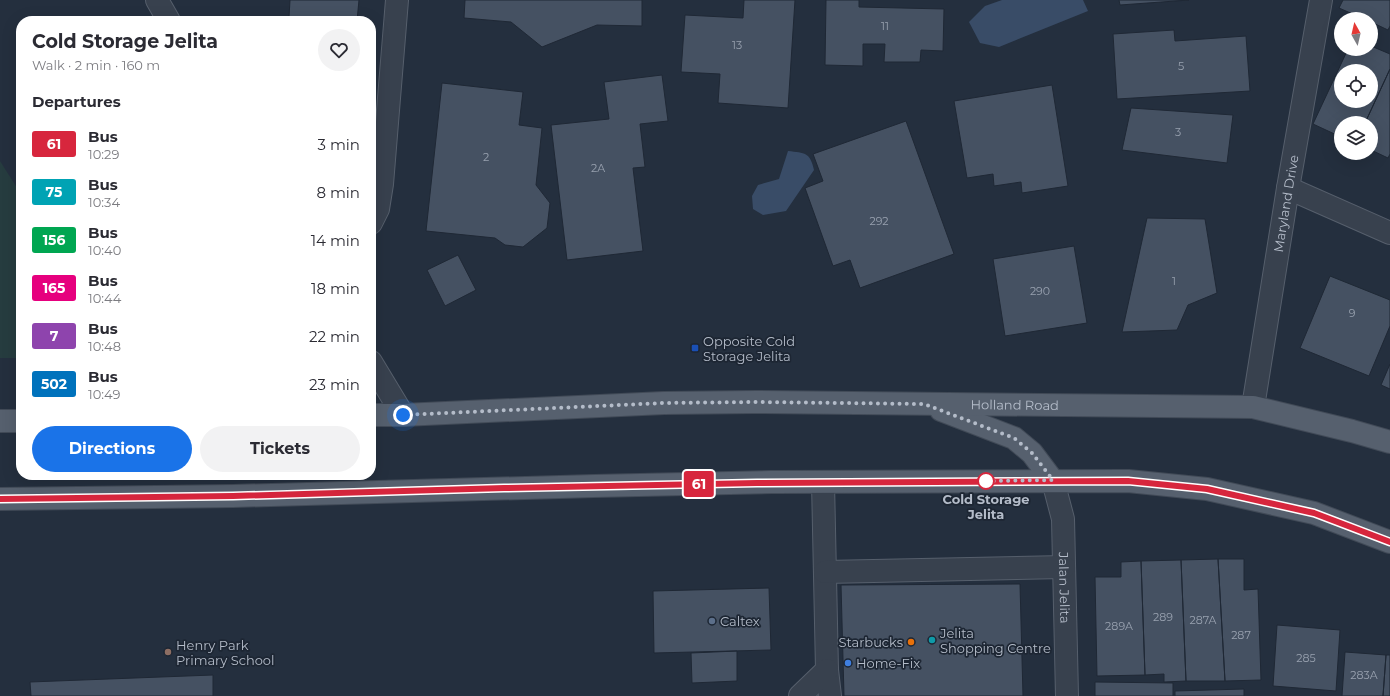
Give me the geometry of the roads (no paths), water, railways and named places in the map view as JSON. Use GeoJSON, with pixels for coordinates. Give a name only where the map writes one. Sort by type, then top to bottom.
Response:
{"type":"FeatureCollection","features":[{"type":"Feature","properties":{"kind":"main road","name":"Holland Road"},"geometry":{"type":"LineString","coordinates":[[376,415],[664,403],[754,402],[1253,407],[1352,431],[1390,442]]}},
{"type":"Feature","properties":{"kind":"main road"},"geometry":{"type":"LineString","coordinates":[[924,404],[1014,438],[1032,453],[1053,480]]}},
{"type":"Feature","properties":{"kind":"main road"},"geometry":{"type":"LineString","coordinates":[[0,421],[16,421]]}},
{"type":"Feature","properties":{"kind":"main road"},"geometry":{"type":"LineString","coordinates":[[0,500],[823,482],[1053,480],[1128,481],[1207,489],[1314,513],[1390,542]]}},
{"type":"Feature","properties":{"kind":"street"},"geometry":{"type":"LineString","coordinates":[[157,0],[166,16]]}},
{"type":"Feature","properties":{"kind":"street"},"geometry":{"type":"LineString","coordinates":[[376,213],[382,184],[397,0]]}},
{"type":"Feature","properties":{"kind":"street","name":"Maryland Drive"},"geometry":{"type":"LineString","coordinates":[[1253,407],[1288,188],[1321,0]]}},
{"type":"Feature","properties":{"kind":"street"},"geometry":{"type":"LineString","coordinates":[[1288,188],[1390,233]]}},
{"type":"Feature","properties":{"kind":"street"},"geometry":{"type":"LineString","coordinates":[[376,370],[403,415]]}},
{"type":"Feature","properties":{"kind":"street","name":"Jalan Jelita"},"geometry":{"type":"LineString","coordinates":[[1053,480],[1063,519],[1067,696]]}},
{"type":"Feature","properties":{"kind":"street"},"geometry":{"type":"LineString","coordinates":[[823,482],[827,670],[830,696]]}},
{"type":"Feature","properties":{"kind":"street"},"geometry":{"type":"LineString","coordinates":[[825,572],[1064,567]]}},
{"type":"Feature","properties":{"kind":"street"},"geometry":{"type":"LineString","coordinates":[[800,696],[827,670]]}},
{"type":"Feature","properties":{"kind":"water"},"geometry":{"type":"Polygon","coordinates":[[[1002,0],[1083,0],[1088,11],[999,47],[980,43],[969,22],[985,6],[1002,0]]]}},
{"type":"Feature","properties":{"kind":"water"},"geometry":{"type":"Polygon","coordinates":[[[788,151],[806,154],[811,160],[814,170],[786,211],[763,215],[753,209],[752,196],[758,185],[779,179],[788,151]]]}},
{"type":"Feature","properties":{"kind":"place","name":"Opposite Cold Storage Jelita"},"geometry":{"type":"Point","coordinates":[695,348]}},
{"type":"Feature","properties":{"kind":"place","name":"Cold Storage Jelita"},"geometry":{"type":"Point","coordinates":[986,481]}},
{"type":"Feature","properties":{"kind":"place","name":"Caltex"},"geometry":{"type":"Point","coordinates":[712,621]}},
{"type":"Feature","properties":{"kind":"place","name":"Jelita Shopping Centre"},"geometry":{"type":"Point","coordinates":[932,640]}},
{"type":"Feature","properties":{"kind":"place","name":"Starbucks"},"geometry":{"type":"Point","coordinates":[911,642]}},
{"type":"Feature","properties":{"kind":"place","name":"Henry Park Primary School"},"geometry":{"type":"Point","coordinates":[168,652]}},
{"type":"Feature","properties":{"kind":"place","name":"Home-Fix"},"geometry":{"type":"Point","coordinates":[848,663]}}]}
